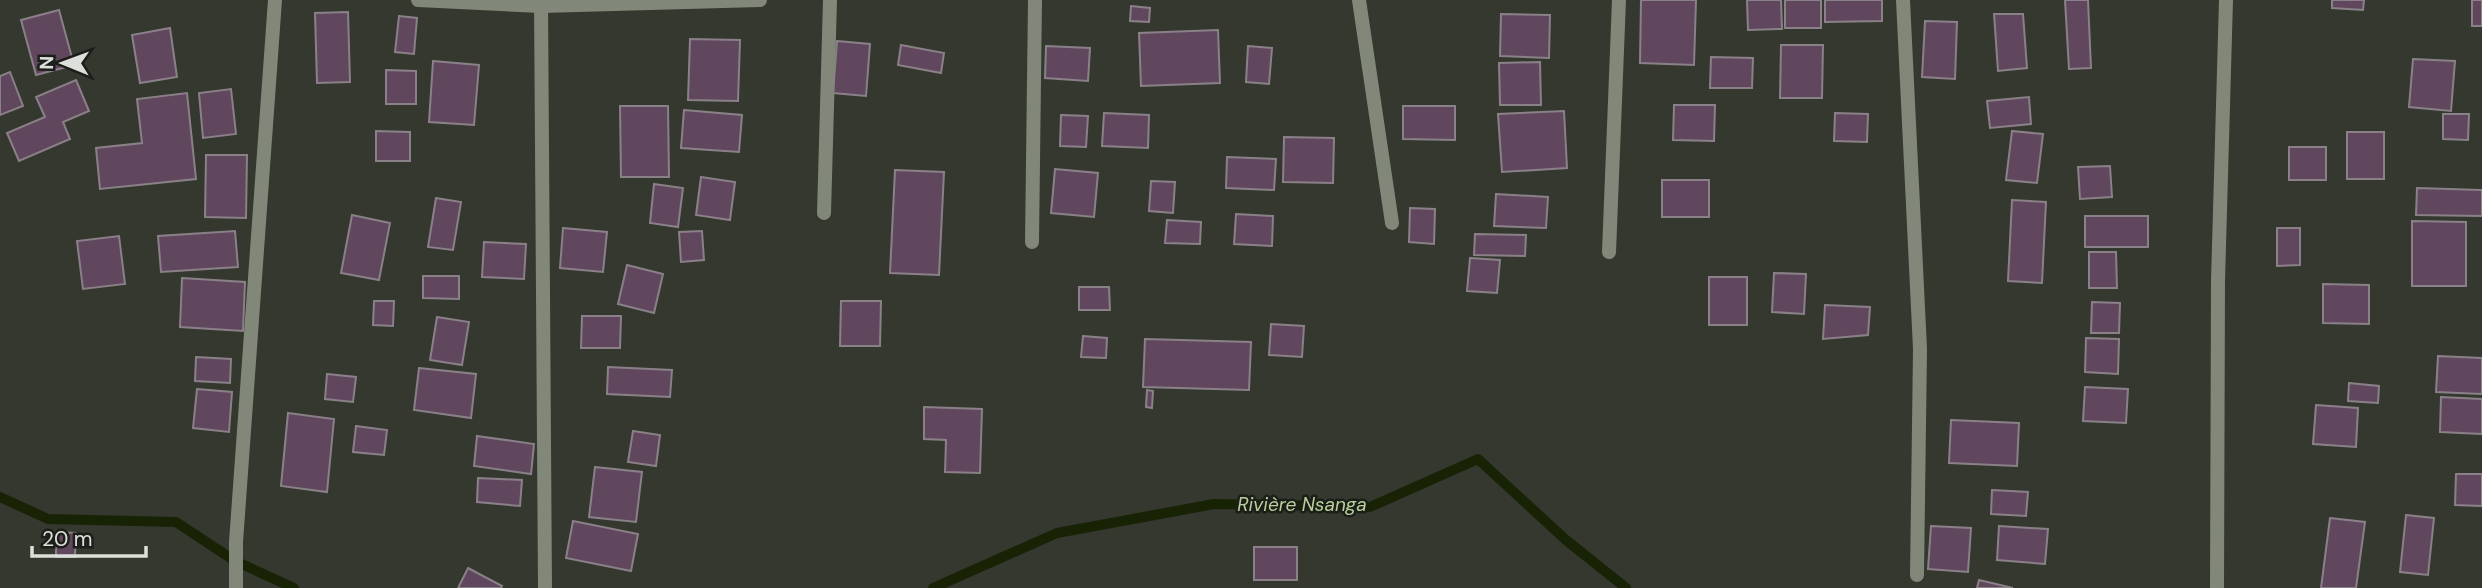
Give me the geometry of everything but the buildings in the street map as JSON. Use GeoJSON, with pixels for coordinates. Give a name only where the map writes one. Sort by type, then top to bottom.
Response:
{"type":"FeatureCollection","features":[{"type":"Feature","properties":{"kind":"street"},"geometry":{"type":"LineString","coordinates":[[236,583],[236,542],[275,0]]}},
{"type":"Feature","properties":{"kind":"street"},"geometry":{"type":"LineString","coordinates":[[418,0],[541,3],[760,0]]}},
{"type":"Feature","properties":{"kind":"street"},"geometry":{"type":"LineString","coordinates":[[824,213],[830,0]]}},
{"type":"Feature","properties":{"kind":"street"},"geometry":{"type":"LineString","coordinates":[[1032,242],[1035,0]]}},
{"type":"Feature","properties":{"kind":"street"},"geometry":{"type":"LineString","coordinates":[[1359,0],[1392,223]]}},
{"type":"Feature","properties":{"kind":"street"},"geometry":{"type":"LineString","coordinates":[[1609,252],[1619,0]]}},
{"type":"Feature","properties":{"kind":"street"},"geometry":{"type":"LineString","coordinates":[[1903,0],[1920,349],[1917,575]]}},
{"type":"Feature","properties":{"kind":"street"},"geometry":{"type":"LineString","coordinates":[[2217,588],[2218,281],[2226,0]]}},
{"type":"Feature","properties":{"kind":"street"},"geometry":{"type":"LineString","coordinates":[[541,3],[545,588]]}},
{"type":"Feature","properties":{"kind":"waterway","name":"Rivière Nsanga"},"geometry":{"type":"LineString","coordinates":[[933,588],[1057,533],[1214,504],[1370,507],[1478,459],[1566,540],[1626,588]]}},
{"type":"Feature","properties":{"kind":"waterway","name":"Rivière Nsanga"},"geometry":{"type":"LineString","coordinates":[[0,497],[48,519],[176,522],[235,561],[294,588]]}}]}
